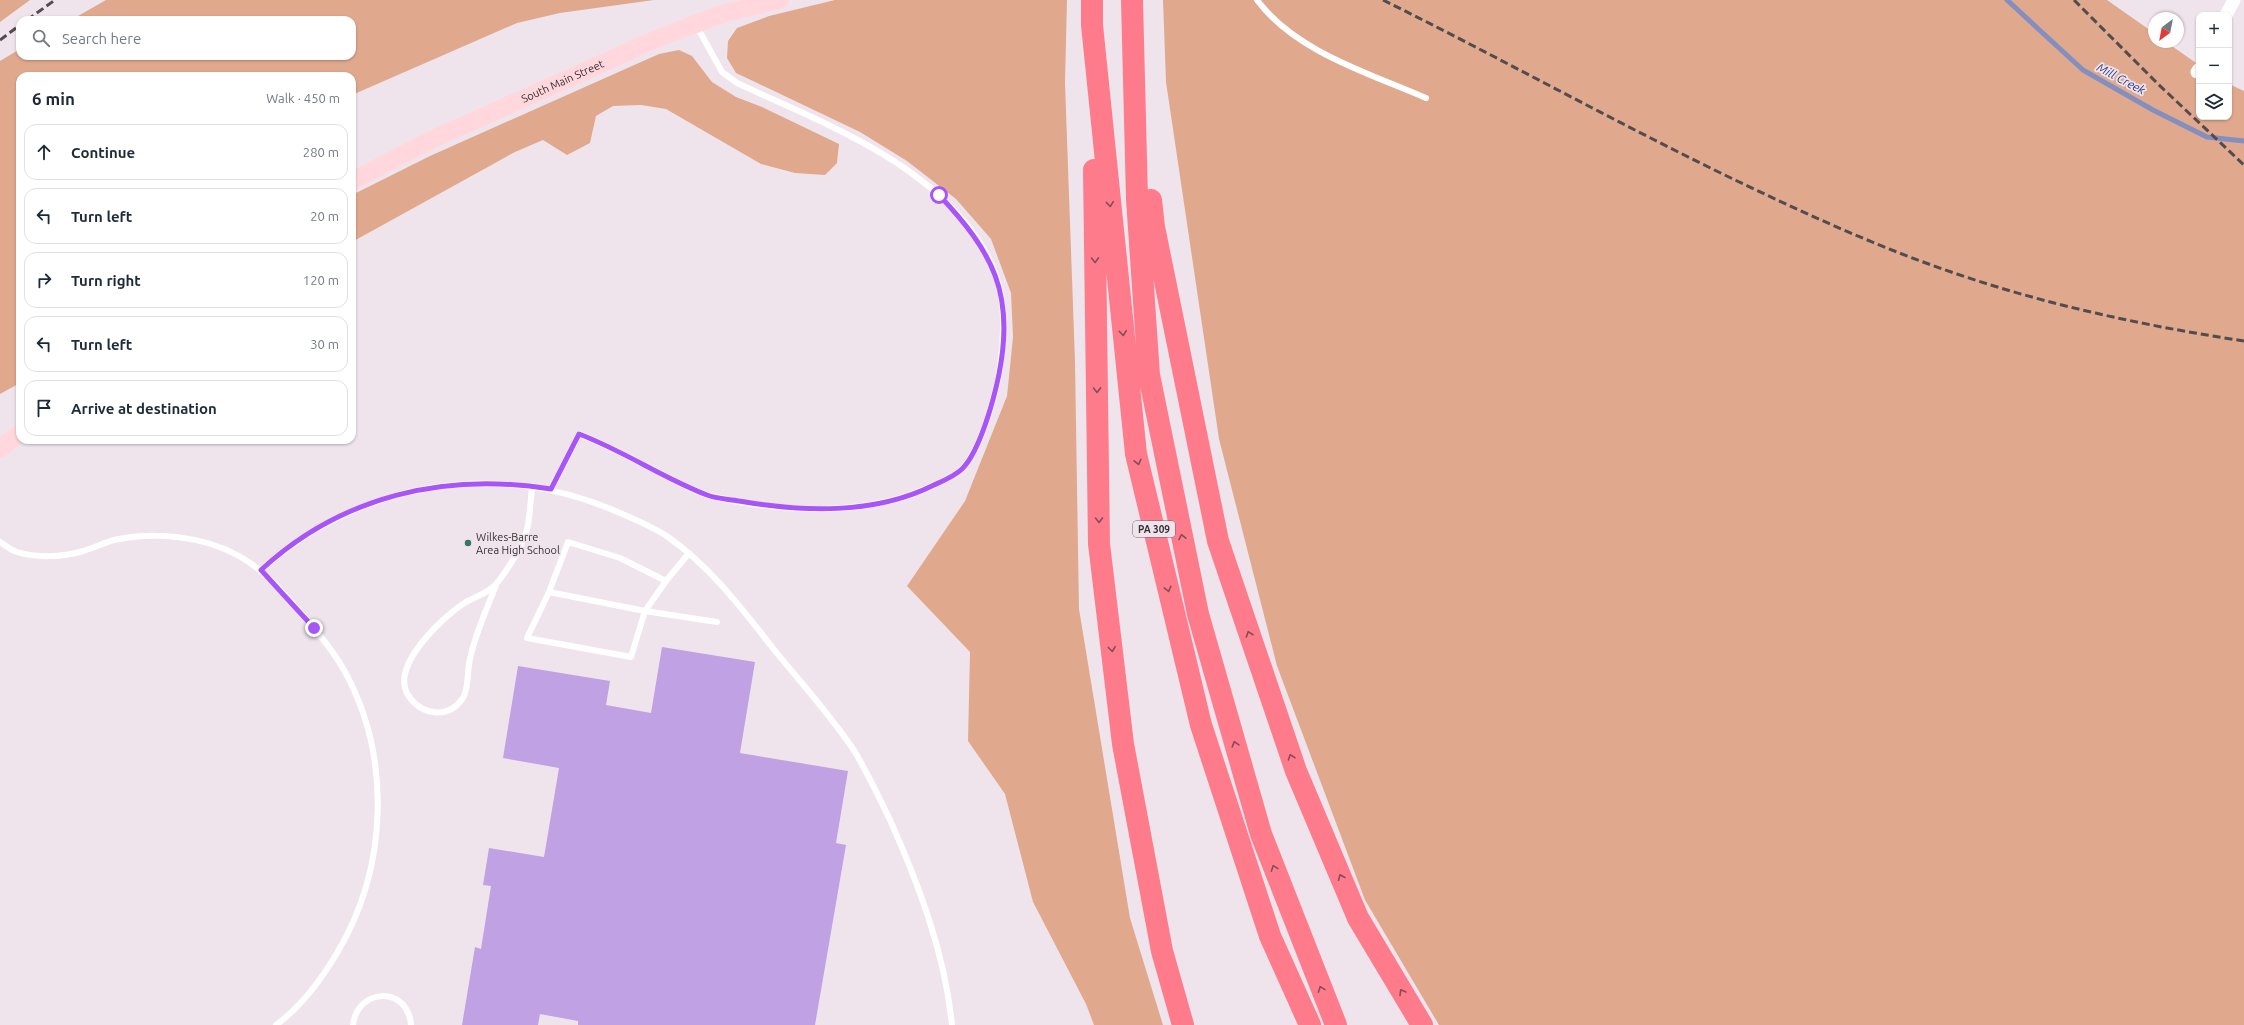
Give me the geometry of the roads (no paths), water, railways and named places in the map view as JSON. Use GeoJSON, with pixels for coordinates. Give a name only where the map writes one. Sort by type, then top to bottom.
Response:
{"type":"FeatureCollection","features":[{"type":"Feature","properties":{"kind":"highway","name":"PA 309"},"geometry":{"type":"LineString","coordinates":[[1132,0],[1137,199],[1149,375],[1198,614],[1259,827],[1336,1025]]}},
{"type":"Feature","properties":{"kind":"highway","name":"PA 309"},"geometry":{"type":"LineString","coordinates":[[1092,12],[1136,454],[1202,725],[1270,936],[1310,1025]]}},
{"type":"Feature","properties":{"kind":"highway"},"geometry":{"type":"LineString","coordinates":[[1092,12],[1099,544],[1123,744],[1162,951],[1183,1025]]}},
{"type":"Feature","properties":{"kind":"highway"},"geometry":{"type":"LineString","coordinates":[[1132,22],[1154,227],[1218,541],[1296,771],[1358,918],[1422,1025]]}},
{"type":"Feature","properties":{"kind":"main road","name":"South Main Street"},"geometry":{"type":"LineString","coordinates":[[356,179],[431,140],[661,37],[722,14],[780,0]]}},
{"type":"Feature","properties":{"kind":"main road"},"geometry":{"type":"LineString","coordinates":[[0,449],[16,436]]}},
{"type":"Feature","properties":{"kind":"street"},"geometry":{"type":"LineString","coordinates":[[2228,12],[2234,0]]}},
{"type":"Feature","properties":{"kind":"lane"},"geometry":{"type":"LineString","coordinates":[[1258,0],[1267,13],[1298,37],[1328,56],[1426,98]]}},
{"type":"Feature","properties":{"kind":"lane"},"geometry":{"type":"LineString","coordinates":[[551,489],[579,434],[604,443],[677,482],[710,496],[796,508],[836,509],[879,504],[924,490],[962,469],[975,446],[988,416],[1000,368],[1004,333],[1002,297],[993,267],[977,237],[939,195],[901,166],[857,140],[736,83],[722,72],[695,24]]}},
{"type":"Feature","properties":{"kind":"lane"},"geometry":{"type":"LineString","coordinates":[[261,570],[283,550],[328,521],[359,507],[393,496],[438,486],[473,484],[532,486],[551,489],[591,500],[665,535],[708,570],[743,609],[858,758],[880,799],[923,900],[940,959],[952,1025]]}},
{"type":"Feature","properties":{"kind":"lane"},"geometry":{"type":"LineString","coordinates":[[496,585],[464,603],[443,619],[424,638],[405,676],[406,691],[414,704],[429,712],[445,711],[457,705],[464,696],[470,659],[496,585],[512,561],[528,526],[532,486]]}},
{"type":"Feature","properties":{"kind":"lane"},"geometry":{"type":"LineString","coordinates":[[0,542],[16,552],[49,557],[79,552],[114,540],[146,536],[179,537],[213,545],[238,556],[261,570],[314,628],[344,669],[361,709],[373,756],[379,798],[375,849],[365,895],[345,939],[321,980],[290,1015],[276,1025]]}},
{"type":"Feature","properties":{"kind":"lane"},"geometry":{"type":"LineString","coordinates":[[666,581],[620,558],[568,542],[549,592],[528,638],[631,657],[645,611],[666,581],[689,553]]}},
{"type":"Feature","properties":{"kind":"lane"},"geometry":{"type":"LineString","coordinates":[[549,592],[645,611],[717,622]]}},
{"type":"Feature","properties":{"kind":"lane"},"geometry":{"type":"LineString","coordinates":[[354,1025],[354,1018],[363,1004],[376,996],[388,996],[402,1002],[410,1015],[411,1025]]}},
{"type":"Feature","properties":{"kind":"waterway","name":"Mill Creek"},"geometry":{"type":"LineString","coordinates":[[2007,0],[2083,70],[2153,110],[2207,137],[2244,141]]}},
{"type":"Feature","properties":{"kind":"railway"},"geometry":{"type":"LineString","coordinates":[[33,16],[55,0]]}},
{"type":"Feature","properties":{"kind":"railway"},"geometry":{"type":"LineString","coordinates":[[1383,0],[1733,179],[1816,218],[1872,242],[1928,264],[2028,296],[2135,322],[2244,341]]}},
{"type":"Feature","properties":{"kind":"railway"},"geometry":{"type":"LineString","coordinates":[[2074,0],[2157,83],[2244,165]]}},
{"type":"Feature","properties":{"kind":"railway"},"geometry":{"type":"LineString","coordinates":[[0,40],[16,28]]}},
{"type":"Feature","properties":{"kind":"place","name":"Wilkes-Barre Area High School"},"geometry":{"type":"Point","coordinates":[468,543]}}]}
